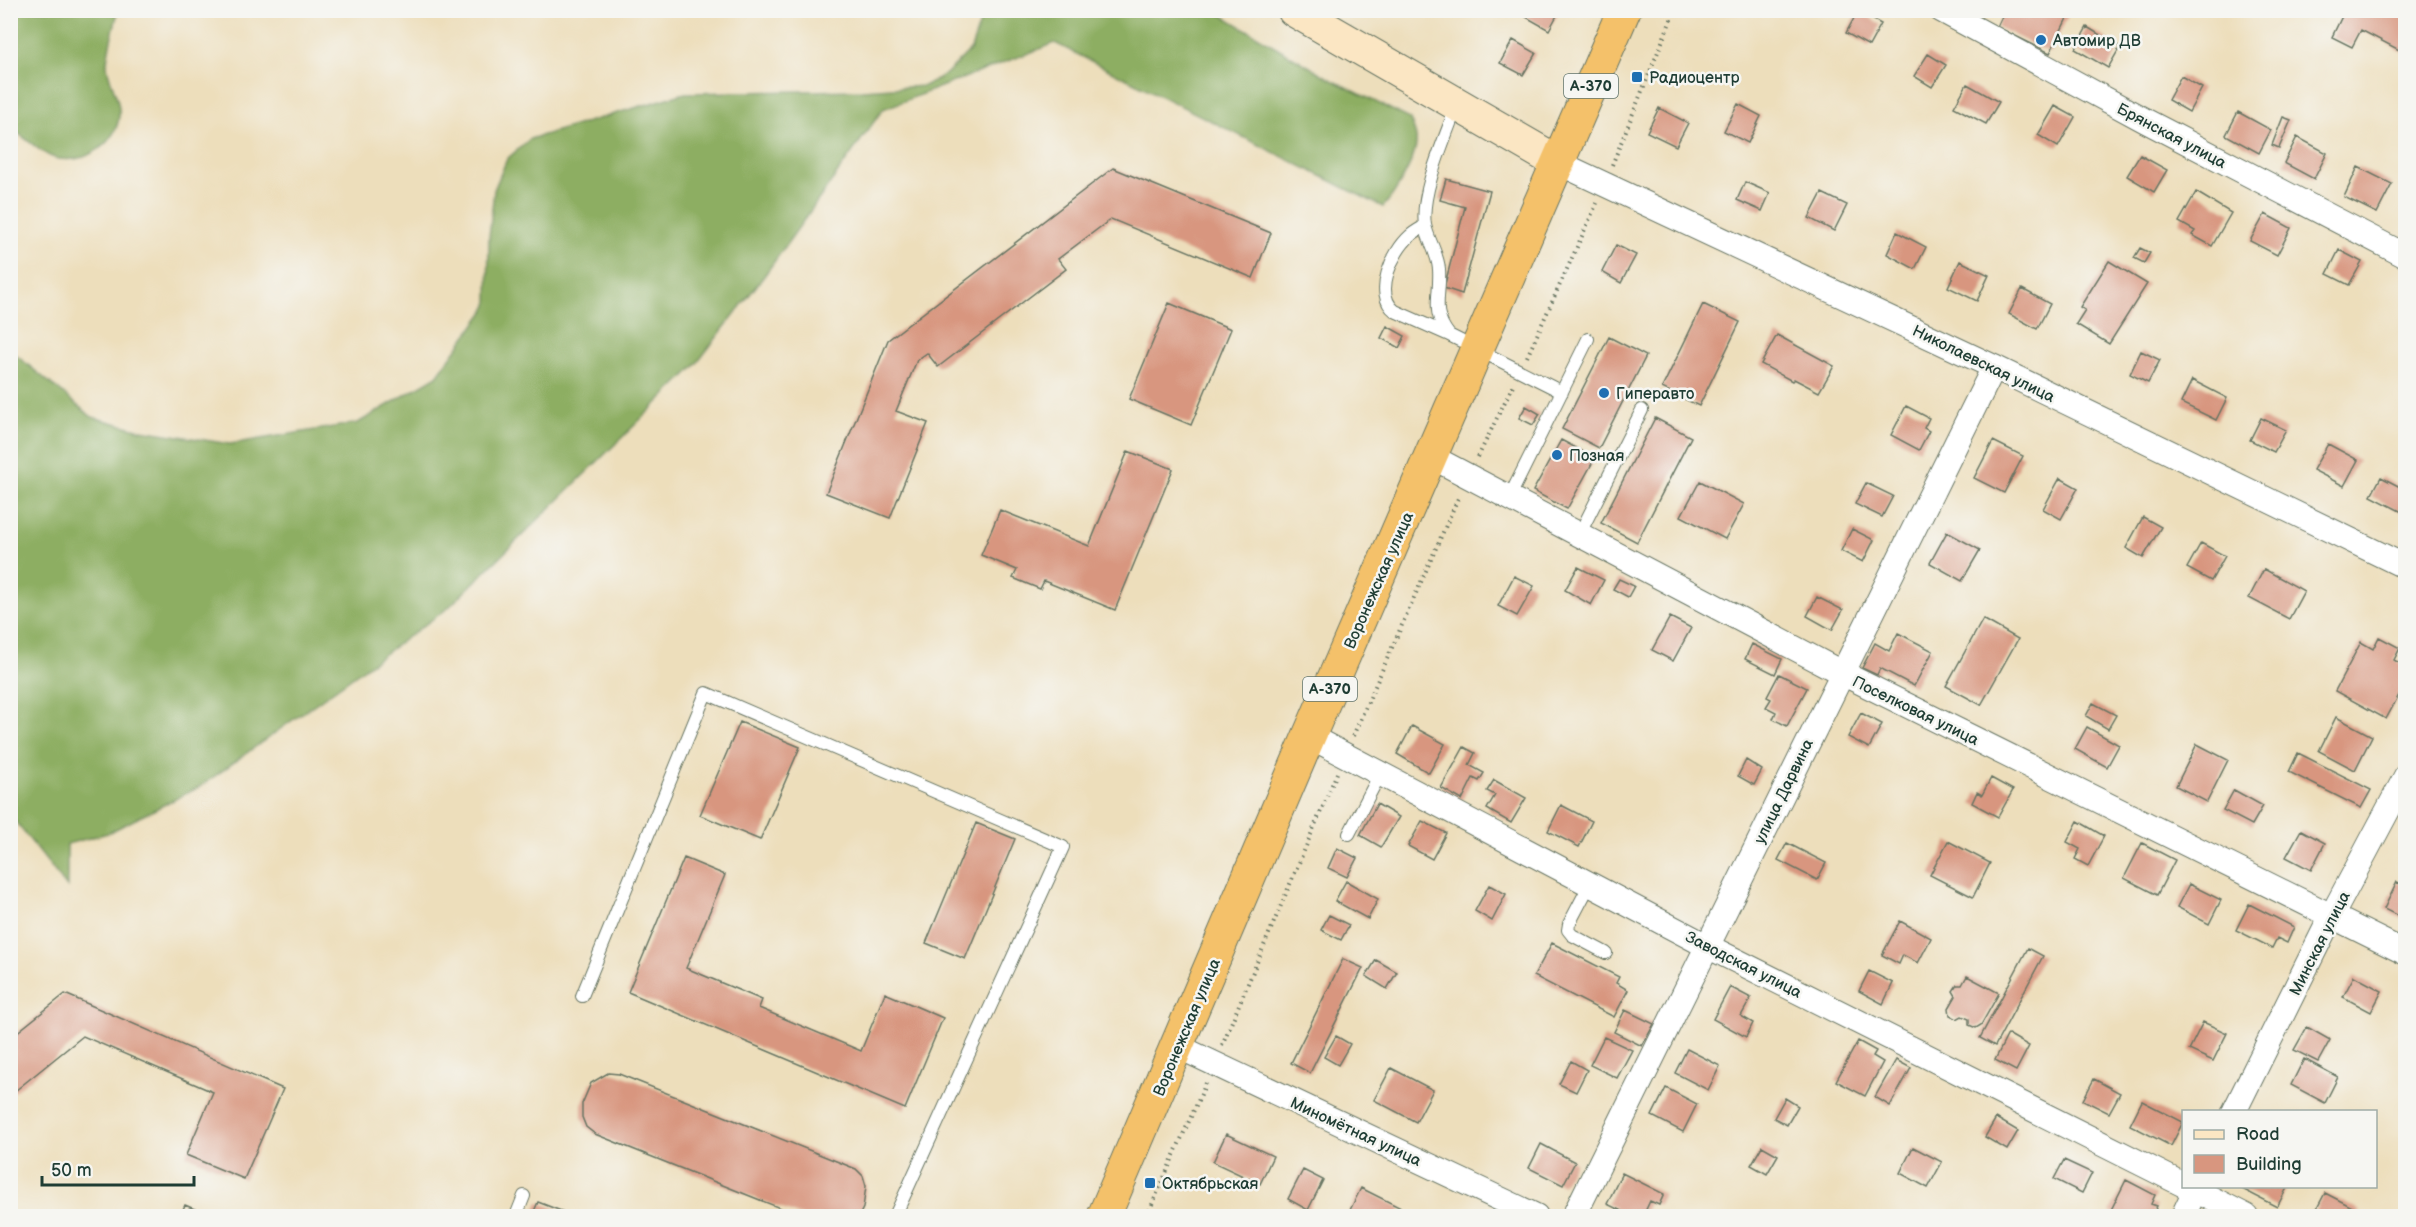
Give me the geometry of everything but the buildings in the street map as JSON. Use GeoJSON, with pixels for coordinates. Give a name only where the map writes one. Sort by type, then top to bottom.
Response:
{"type":"FeatureCollection","features":[{"type":"Feature","properties":{"kind":"highway","name":"Воронежская улица"},"geometry":{"type":"LineString","coordinates":[[1104,1216],[1309,736],[1479,349],[1624,10]]}},
{"type":"Feature","properties":{"kind":"main road"},"geometry":{"type":"LineString","coordinates":[[1294,10],[1559,163]]}},
{"type":"Feature","properties":{"kind":"street","name":"Брянская улица"},"geometry":{"type":"LineString","coordinates":[[1941,10],[2146,122],[2406,256]]}},
{"type":"Feature","properties":{"kind":"street","name":"Николаевская улица"},"geometry":{"type":"LineString","coordinates":[[1559,163],[1994,367],[2406,567]]}},
{"type":"Feature","properties":{"kind":"street","name":"улица Дарвина"},"geometry":{"type":"LineString","coordinates":[[1574,1216],[1994,367]]}},
{"type":"Feature","properties":{"kind":"street","name":"Поселковая улица"},"geometry":{"type":"LineString","coordinates":[[1432,457],[1842,673],[2406,953]]}},
{"type":"Feature","properties":{"kind":"street","name":"Заводская улица"},"geometry":{"type":"LineString","coordinates":[[1309,736],[1707,946],[2182,1183]]}},
{"type":"Feature","properties":{"kind":"street","name":"Минская улица"},"geometry":{"type":"LineString","coordinates":[[2235,1110],[2331,917],[2406,776]]}},
{"type":"Feature","properties":{"kind":"street","name":"Миномётная улица"},"geometry":{"type":"LineString","coordinates":[[1177,1046],[1536,1216]]}},
{"type":"Feature","properties":{"kind":"street"},"geometry":{"type":"LineString","coordinates":[[2183,1216],[2191,1188]]}},
{"type":"Feature","properties":{"kind":"street","name":"Заводская улица"},"geometry":{"type":"LineString","coordinates":[[2193,1188],[2246,1216]]}},
{"type":"Feature","properties":{"kind":"lane"},"geometry":{"type":"LineString","coordinates":[[1449,335],[1440,323],[1437,309],[1439,267],[1425,226],[1429,188],[1458,105]]}},
{"type":"Feature","properties":{"kind":"lane"},"geometry":{"type":"LineString","coordinates":[[1425,226],[1409,237],[1391,263],[1384,294],[1388,305],[1395,311],[1479,349],[1562,392]]}},
{"type":"Feature","properties":{"kind":"lane"},"geometry":{"type":"LineString","coordinates":[[1509,498],[1588,339]]}},
{"type":"Feature","properties":{"kind":"lane"},"geometry":{"type":"LineString","coordinates":[[1579,535],[1641,410]]}},
{"type":"Feature","properties":{"kind":"lane"},"geometry":{"type":"LineString","coordinates":[[582,996],[706,693],[1064,848],[896,1216]]}},
{"type":"Feature","properties":{"kind":"lane"},"geometry":{"type":"LineString","coordinates":[[1349,834],[1380,774]]}},
{"type":"Feature","properties":{"kind":"lane"},"geometry":{"type":"LineString","coordinates":[[1590,884],[1568,930],[1572,935],[1606,953]]}},
{"type":"Feature","properties":{"kind":"lane"},"geometry":{"type":"LineString","coordinates":[[516,1216],[524,1196]]}},
{"type":"Feature","properties":{"kind":"path"},"geometry":{"type":"LineString","coordinates":[[1147,1216],[1214,1064],[1344,755],[1468,476],[1521,370],[1605,184],[1675,10]]}},
{"type":"Feature","properties":{"kind":"green space"},"geometry":{"type":"Polygon","coordinates":[[[11,10],[118,11],[107,65],[118,103],[118,121],[114,132],[98,150],[76,159],[52,157],[11,129],[11,10]]]}},
{"type":"Feature","properties":{"kind":"green space"},"geometry":{"type":"Polygon","coordinates":[[[984,11],[1215,11],[1332,80],[1410,119],[1416,137],[1414,154],[1400,184],[1383,207],[1055,43],[883,109],[764,276],[694,367],[448,608],[201,786],[108,833],[67,844],[67,887],[11,816],[11,351],[92,417],[141,430],[230,444],[358,423],[437,376],[488,306],[489,237],[494,190],[507,159],[530,139],[685,93],[862,90],[924,86],[946,74],[971,49],[984,11]]]}},
{"type":"Feature","properties":{"kind":"place","name":"Автомир ДВ"},"geometry":{"type":"Point","coordinates":[2041,40]}},
{"type":"Feature","properties":{"kind":"place","name":"Радиоцентр"},"geometry":{"type":"Point","coordinates":[1637,77]}},
{"type":"Feature","properties":{"kind":"place","name":"Гиперавто"},"geometry":{"type":"Point","coordinates":[1604,393]}},
{"type":"Feature","properties":{"kind":"place","name":"Позная"},"geometry":{"type":"Point","coordinates":[1557,455]}},
{"type":"Feature","properties":{"kind":"place","name":"Октябрьская"},"geometry":{"type":"Point","coordinates":[1150,1183]}}]}
